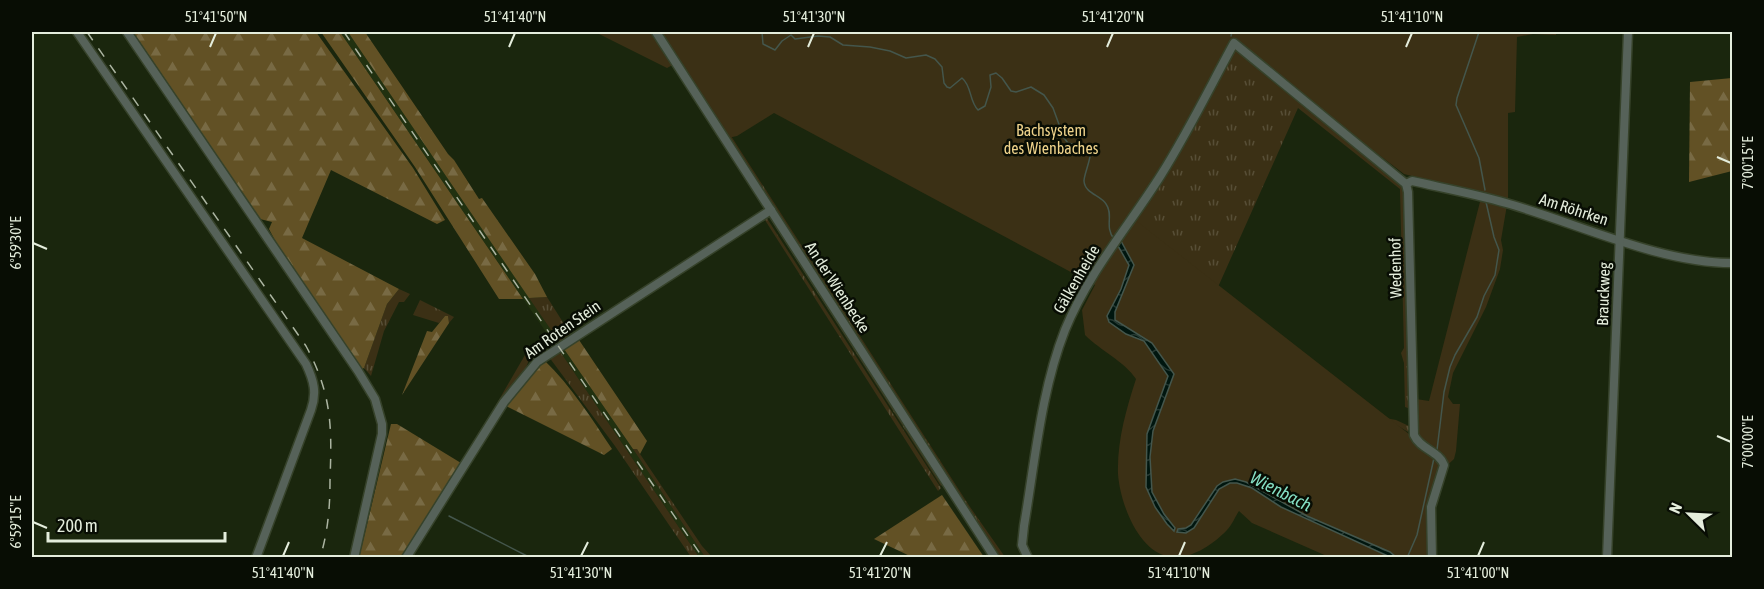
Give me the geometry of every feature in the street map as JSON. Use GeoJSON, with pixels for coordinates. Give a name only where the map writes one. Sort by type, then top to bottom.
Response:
{"type":"FeatureCollection","features":[{"type":"Feature","properties":{"kind":"street"},"geometry":{"type":"LineString","coordinates":[[77,32],[306,364],[313,381],[315,389],[311,411],[256,558]]}},
{"type":"Feature","properties":{"kind":"street"},"geometry":{"type":"LineString","coordinates":[[127,32],[375,399],[382,434],[354,558]]}},
{"type":"Feature","properties":{"kind":"street","name":"An der Wienbecke"},"geometry":{"type":"LineString","coordinates":[[656,32],[995,558]]}},
{"type":"Feature","properties":{"kind":"street","name":"Brauckweg"},"geometry":{"type":"LineString","coordinates":[[1607,558],[1628,32]]}},
{"type":"Feature","properties":{"kind":"street","name":"Gälkenheide"},"geometry":{"type":"LineString","coordinates":[[1028,558],[1022,545],[1023,535],[1054,360],[1080,297],[1165,168],[1234,43],[1406,184]]}},
{"type":"Feature","properties":{"kind":"street","name":"Am Röhrken"},"geometry":{"type":"LineString","coordinates":[[1406,184],[1412,181],[1506,203],[1620,241],[1686,258],[1714,263],[1732,263]]}},
{"type":"Feature","properties":{"kind":"street","name":"Wedenhof"},"geometry":{"type":"LineString","coordinates":[[1406,184],[1414,435],[1419,444],[1442,460],[1444,465],[1431,507],[1432,558]]}},
{"type":"Feature","properties":{"kind":"street","name":"Am Roten Stein"},"geometry":{"type":"LineString","coordinates":[[406,558],[500,407],[537,362],[771,210]]}},
{"type":"Feature","properties":{"kind":"shaded area"},"geometry":{"type":"Polygon","coordinates":[[[340,32],[348,32],[560,343],[551,348],[547,341],[550,338],[340,32]]]}},
{"type":"Feature","properties":{"kind":"shaded area"},"geometry":{"type":"Polygon","coordinates":[[[564,349],[705,557],[699,557],[559,350],[564,349]]]}},
{"type":"Feature","properties":{"kind":"green space"},"geometry":{"type":"Polygon","coordinates":[[[133,32],[316,32],[413,168],[445,220],[437,224],[331,170],[302,238],[399,289],[387,304],[364,368],[362,369],[280,250],[269,229],[272,222],[260,219],[133,32]]]}},
{"type":"Feature","properties":{"kind":"green space"},"geometry":{"type":"Polygon","coordinates":[[[321,32],[340,32],[523,299],[499,299],[415,167],[321,32]]]}},
{"type":"Feature","properties":{"kind":"green space"},"geometry":{"type":"Polygon","coordinates":[[[348,32],[365,32],[479,199],[482,198],[535,274],[547,297],[529,298],[348,32]]]}},
{"type":"Feature","properties":{"kind":"green space","name":"Bachsystem des Wienbaches"},"geometry":{"type":"Polygon","coordinates":[[[595,32],[1556,32],[1556,35],[1533,34],[1517,37],[1515,112],[1508,113],[1508,199],[1501,240],[1503,250],[1500,269],[1486,307],[1453,373],[1448,397],[1453,404],[1460,404],[1456,451],[1454,459],[1440,472],[1428,501],[1429,557],[1329,557],[1252,523],[1239,511],[1227,530],[1201,550],[1178,557],[1159,553],[1140,536],[1122,498],[1118,474],[1119,450],[1136,379],[1125,367],[1085,335],[1082,310],[1095,285],[774,113],[737,136],[728,138],[680,61],[667,68],[595,32]],[[1233,44],[1200,107],[1130,216],[1409,434],[1415,434],[1416,399],[1429,401],[1482,194],[1404,174],[1233,44]]]}},
{"type":"Feature","properties":{"kind":"green space"},"geometry":{"type":"Polygon","coordinates":[[[660,32],[664,32],[970,507],[1005,557],[999,557],[967,509],[660,32]]]}},
{"type":"Feature","properties":{"kind":"green space"},"geometry":{"type":"Polygon","coordinates":[[[1238,49],[1406,188],[1411,429],[1409,428],[1408,432],[1385,418],[1409,426],[1408,408],[1405,407],[1404,363],[1401,353],[1404,348],[1400,189],[1298,108],[1218,287],[1121,241],[1232,52],[1238,49]]]}},
{"type":"Feature","properties":{"kind":"green space"},"geometry":{"type":"Polygon","coordinates":[[[1732,78],[1732,171],[1689,182],[1690,82],[1732,78]]]}},
{"type":"Feature","properties":{"kind":"green space"},"geometry":{"type":"Polygon","coordinates":[[[763,217],[766,217],[941,488],[938,491],[763,217]]]}},
{"type":"Feature","properties":{"kind":"green space"},"geometry":{"type":"Polygon","coordinates":[[[769,217],[772,218],[941,486],[769,217]]]}},
{"type":"Feature","properties":{"kind":"green space"},"geometry":{"type":"Polygon","coordinates":[[[399,289],[410,294],[404,302],[399,302],[384,331],[371,376],[364,368],[387,304],[399,289]]]}},
{"type":"Feature","properties":{"kind":"green space"},"geometry":{"type":"Polygon","coordinates":[[[547,297],[571,335],[560,343],[529,298],[547,297]]]}},
{"type":"Feature","properties":{"kind":"green space"},"geometry":{"type":"Polygon","coordinates":[[[420,300],[454,317],[449,323],[448,316],[445,316],[439,323],[413,315],[420,300]]]}},
{"type":"Feature","properties":{"kind":"green space"},"geometry":{"type":"Polygon","coordinates":[[[445,316],[448,316],[449,323],[402,395],[427,331],[432,332],[445,316]]]}},
{"type":"Feature","properties":{"kind":"green space"},"geometry":{"type":"Polygon","coordinates":[[[579,340],[647,441],[640,454],[637,449],[633,449],[564,349],[579,340]]]}},
{"type":"Feature","properties":{"kind":"green space"},"geometry":{"type":"Polygon","coordinates":[[[559,350],[699,557],[691,557],[615,446],[549,357],[559,350]]]}},
{"type":"Feature","properties":{"kind":"green space"},"geometry":{"type":"Polygon","coordinates":[[[525,355],[529,358],[524,371],[496,405],[525,355]]]}},
{"type":"Feature","properties":{"kind":"green space"},"geometry":{"type":"Polygon","coordinates":[[[542,361],[545,361],[555,371],[572,392],[612,449],[604,455],[504,405],[542,361]]]}},
{"type":"Feature","properties":{"kind":"green space"},"geometry":{"type":"Polygon","coordinates":[[[391,424],[397,424],[461,463],[402,557],[359,558],[391,424]]]}},
{"type":"Feature","properties":{"kind":"green space"},"geometry":{"type":"Polygon","coordinates":[[[633,449],[637,449],[702,546],[712,557],[705,557],[633,449]]]}},
{"type":"Feature","properties":{"kind":"green space"},"geometry":{"type":"Polygon","coordinates":[[[942,495],[984,557],[912,557],[874,539],[942,495]]]}},
{"type":"Feature","properties":{"kind":"water"},"geometry":{"type":"Polygon","coordinates":[[[1121,241],[1134,265],[1115,312],[1115,320],[1152,343],[1174,374],[1153,431],[1150,457],[1152,492],[1175,528],[1174,531],[1155,507],[1146,487],[1147,434],[1168,376],[1144,341],[1126,334],[1109,322],[1107,316],[1121,289],[1129,265],[1118,246],[1121,241]]]}},
{"type":"Feature","properties":{"kind":"water"},"geometry":{"type":"Polygon","coordinates":[[[1235,479],[1246,482],[1307,516],[1390,552],[1396,557],[1390,557],[1281,507],[1252,488],[1237,483],[1230,483],[1219,489],[1194,528],[1186,533],[1177,532],[1178,529],[1191,525],[1217,486],[1235,479]]]}},
{"type":"Feature","properties":{"kind":"waterway","name":"Wienbach"},"geometry":{"type":"LineString","coordinates":[[762,32],[763,44],[775,50],[791,35],[795,39],[830,37],[843,45],[890,51],[906,58],[926,55],[935,59],[942,67],[944,83],[947,87],[950,88],[962,78],[965,81],[978,110],[985,106],[991,87],[990,75],[996,73],[1011,91],[1016,92],[1031,87],[1044,95],[1053,108],[1068,143],[1091,149],[1084,178],[1085,185],[1090,192],[1104,201],[1108,208],[1110,230],[1114,239]]}},
{"type":"Feature","properties":{"kind":"waterway"},"geometry":{"type":"LineString","coordinates":[[1231,36],[1232,32]]}},
{"type":"Feature","properties":{"kind":"waterway"},"geometry":{"type":"LineString","coordinates":[[1479,32],[1456,105],[1479,158],[1485,190]]}},
{"type":"Feature","properties":{"kind":"waterway"},"geometry":{"type":"LineString","coordinates":[[1437,450],[1444,392],[1450,367],[1477,317],[1484,296],[1495,275],[1499,250],[1486,202]]}},
{"type":"Feature","properties":{"kind":"waterway"},"geometry":{"type":"LineString","coordinates":[[1407,558],[1417,535],[1434,458]]}},
{"type":"Feature","properties":{"kind":"waterway"},"geometry":{"type":"LineString","coordinates":[[449,516],[531,558]]}},
{"type":"Feature","properties":{"kind":"railway"},"geometry":{"type":"LineString","coordinates":[[87,32],[306,346],[315,363],[326,396],[331,443],[329,510],[320,558]]}},
{"type":"Feature","properties":{"kind":"railway"},"geometry":{"type":"LineString","coordinates":[[344,32],[703,558]]}}]}
